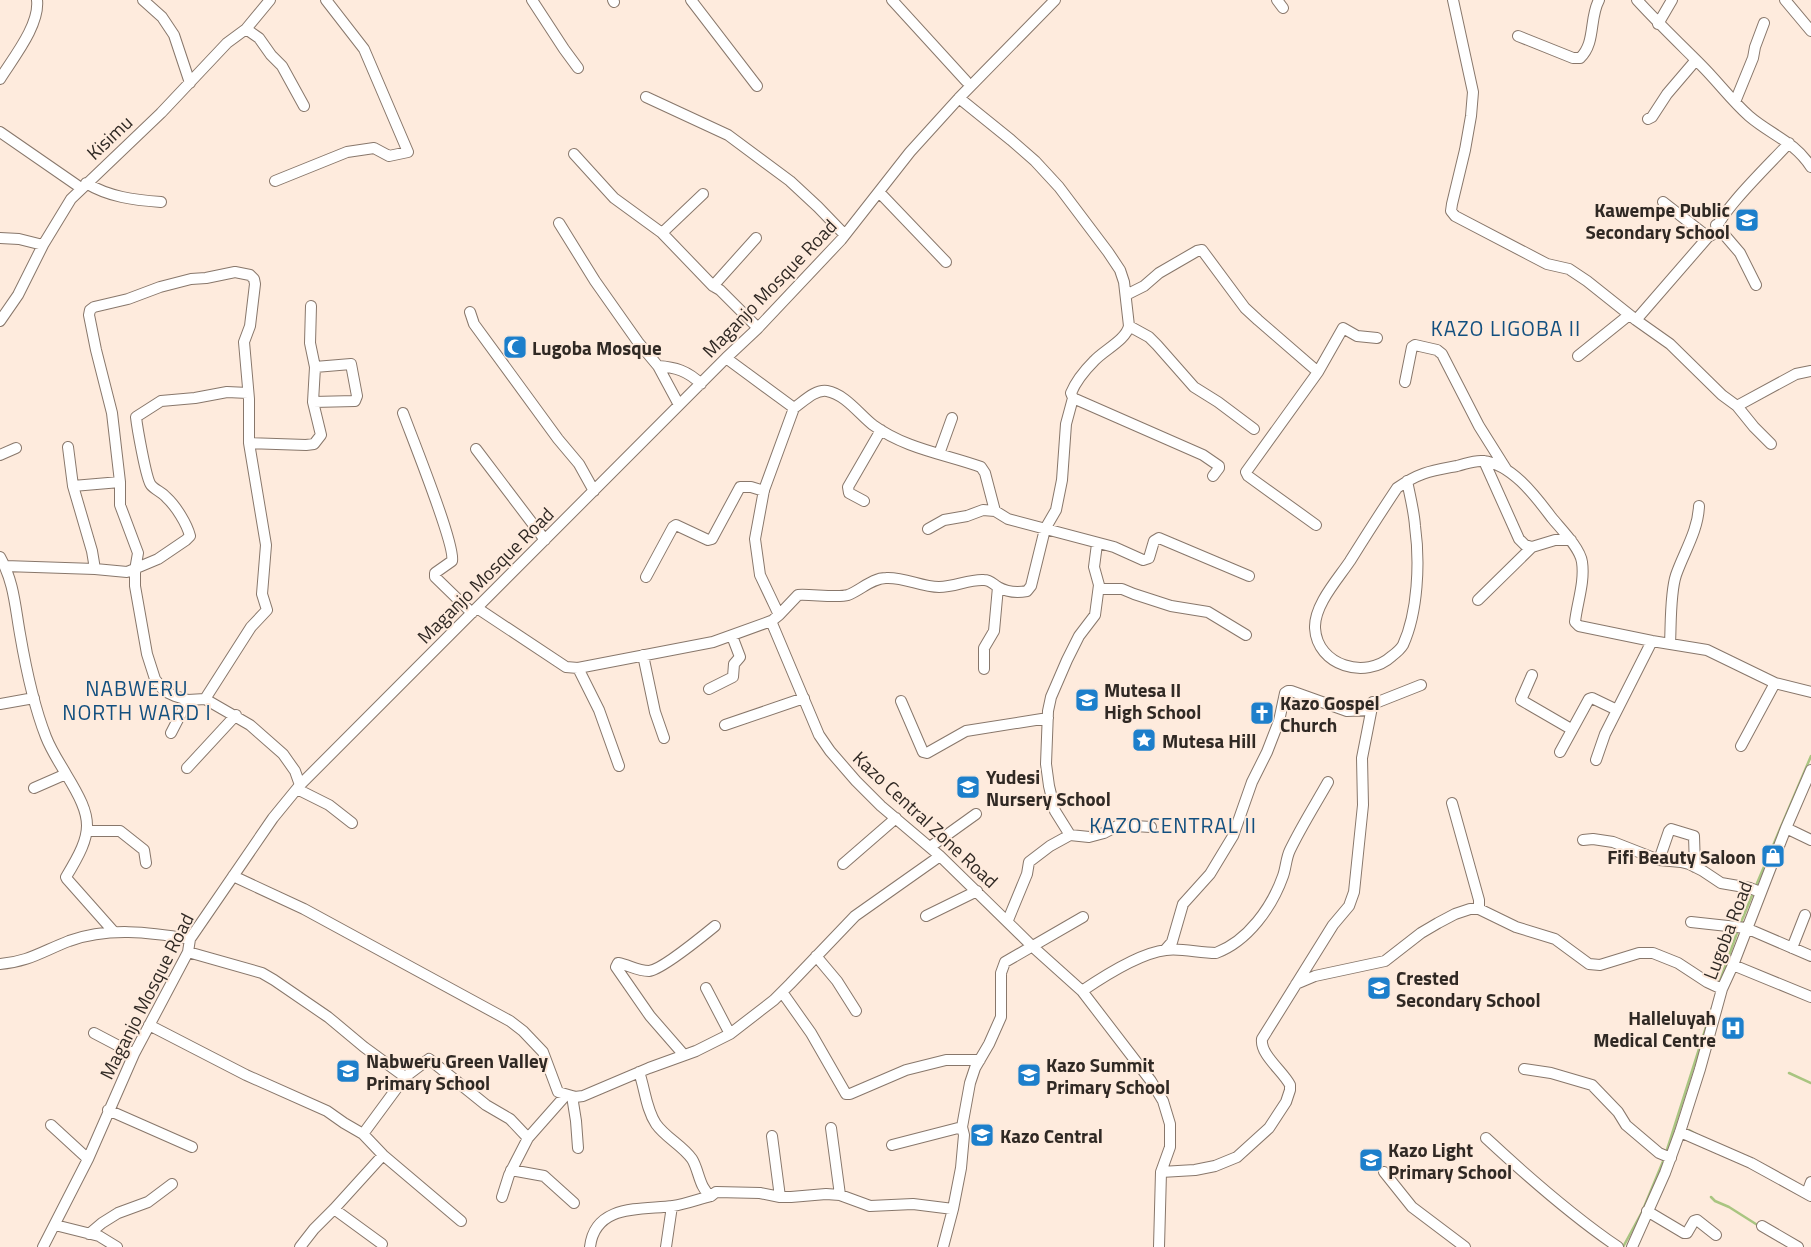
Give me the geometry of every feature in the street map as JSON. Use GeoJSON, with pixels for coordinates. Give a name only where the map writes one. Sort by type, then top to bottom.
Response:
{"type":"FeatureCollection","features":[{"type":"Feature","properties":{"kind":"street"},"geometry":{"type":"LineString","coordinates":[[0,79],[22,45],[32,25],[38,9],[37,0]]}},
{"type":"Feature","properties":{"kind":"street"},"geometry":{"type":"LineString","coordinates":[[142,0],[162,17],[174,35],[190,83]]}},
{"type":"Feature","properties":{"kind":"street","name":"Kisimu"},"geometry":{"type":"LineString","coordinates":[[0,321],[18,295],[63,210],[84,186],[161,113],[227,43],[246,29],[262,4],[270,0]]}},
{"type":"Feature","properties":{"kind":"street"},"geometry":{"type":"LineString","coordinates":[[275,181],[347,152],[374,148],[389,156],[408,152],[364,49],[326,0]]}},
{"type":"Feature","properties":{"kind":"street"},"geometry":{"type":"LineString","coordinates":[[532,0],[578,68]]}},
{"type":"Feature","properties":{"kind":"street"},"geometry":{"type":"LineString","coordinates":[[691,0],[757,86]]}},
{"type":"Feature","properties":{"kind":"street"},"geometry":{"type":"LineString","coordinates":[[892,0],[966,81]]}},
{"type":"Feature","properties":{"kind":"street","name":"Maganjo Mosque Road"},"geometry":{"type":"LineString","coordinates":[[43,1247],[88,1158],[134,1054],[188,952],[190,939],[273,818],[298,787],[414,669],[758,328],[845,235],[910,152],[959,98],[1055,0]]}},
{"type":"Feature","properties":{"kind":"street"},"geometry":{"type":"LineString","coordinates":[[1453,0],[1473,92],[1471,116],[1452,211],[1455,216],[1547,264],[1569,269],[1578,274],[1632,317],[1670,344],[1722,395],[1737,406],[1754,427],[1772,444]]}},
{"type":"Feature","properties":{"kind":"street"},"geometry":{"type":"LineString","coordinates":[[1518,36],[1574,58],[1580,58],[1587,49],[1594,12],[1599,0]]}},
{"type":"Feature","properties":{"kind":"street"},"geometry":{"type":"LineString","coordinates":[[1637,0],[1658,24],[1696,60],[1750,117],[1789,143],[1805,158],[1811,168]]}},
{"type":"Feature","properties":{"kind":"street"},"geometry":{"type":"LineString","coordinates":[[1658,24],[1672,0]]}},
{"type":"Feature","properties":{"kind":"street"},"geometry":{"type":"LineString","coordinates":[[1784,0],[1811,31]]}},
{"type":"Feature","properties":{"kind":"street"},"geometry":{"type":"LineString","coordinates":[[1735,102],[1764,24]]}},
{"type":"Feature","properties":{"kind":"street"},"geometry":{"type":"LineString","coordinates":[[246,29],[259,38],[271,55],[282,66],[304,106]]}},
{"type":"Feature","properties":{"kind":"street"},"geometry":{"type":"LineString","coordinates":[[1648,119],[1652,117],[1696,60]]}},
{"type":"Feature","properties":{"kind":"street"},"geometry":{"type":"LineString","coordinates":[[646,97],[728,135],[790,181],[845,235]]}},
{"type":"Feature","properties":{"kind":"street"},"geometry":{"type":"LineString","coordinates":[[403,413],[430,488],[439,507],[452,552],[452,561],[438,569],[434,573],[435,577],[474,611],[566,667],[578,668],[712,642],[732,636],[775,618],[791,604],[798,594],[847,595],[869,583],[884,578],[900,579],[916,584],[938,587],[958,585],[969,580],[987,580],[1006,591],[1027,591],[1031,586],[1045,529],[1056,510],[1062,480],[1066,424],[1073,398],[1071,393],[1092,362],[1128,332],[1126,295],[1120,270],[1059,187],[1011,140],[959,98]]}},
{"type":"Feature","properties":{"kind":"street"},"geometry":{"type":"LineString","coordinates":[[0,132],[84,186],[106,194],[161,202]]}},
{"type":"Feature","properties":{"kind":"street"},"geometry":{"type":"LineString","coordinates":[[1578,356],[1632,317],[1708,237],[1714,234],[1716,225],[1789,143]]}},
{"type":"Feature","properties":{"kind":"street"},"geometry":{"type":"LineString","coordinates":[[574,154],[614,198],[662,234],[758,328]]}},
{"type":"Feature","properties":{"kind":"street"},"geometry":{"type":"LineString","coordinates":[[880,192],[946,262]]}},
{"type":"Feature","properties":{"kind":"street"},"geometry":{"type":"LineString","coordinates":[[662,234],[703,194]]}},
{"type":"Feature","properties":{"kind":"street"},"geometry":{"type":"LineString","coordinates":[[1663,202],[1708,237]]}},
{"type":"Feature","properties":{"kind":"street"},"geometry":{"type":"LineString","coordinates":[[559,223],[595,281],[638,342],[658,366],[679,405]]}},
{"type":"Feature","properties":{"kind":"street"},"geometry":{"type":"LineString","coordinates":[[1716,225],[1740,254],[1756,285]]}},
{"type":"Feature","properties":{"kind":"street"},"geometry":{"type":"LineString","coordinates":[[0,238],[19,239],[43,245]]}},
{"type":"Feature","properties":{"kind":"street"},"geometry":{"type":"LineString","coordinates":[[713,286],[756,238]]}},
{"type":"Feature","properties":{"kind":"street"},"geometry":{"type":"LineString","coordinates":[[1126,295],[1144,286],[1159,274],[1197,251],[1202,250],[1245,308],[1318,372]]}},
{"type":"Feature","properties":{"kind":"street"},"geometry":{"type":"LineString","coordinates":[[205,699],[251,626],[267,610],[262,594],[266,545],[249,443],[244,342],[250,326],[256,284],[250,275],[235,272],[160,286],[128,299],[94,307],[90,310],[89,315],[96,350],[112,413],[120,482],[120,505],[138,553],[135,570],[136,586],[150,667],[158,684],[164,690],[188,700],[205,699],[236,715],[267,738],[283,754],[295,771],[298,787],[329,805],[352,823]]}},
{"type":"Feature","properties":{"kind":"street"},"geometry":{"type":"LineString","coordinates":[[249,443],[314,444],[321,435],[313,402],[315,367],[310,343],[311,306]]}},
{"type":"Feature","properties":{"kind":"street"},"geometry":{"type":"LineString","coordinates":[[470,312],[474,324],[558,439],[579,464],[594,491]]}},
{"type":"Feature","properties":{"kind":"street"},"geometry":{"type":"LineString","coordinates":[[1129,326],[1149,337],[1157,344],[1194,387],[1254,429]]}},
{"type":"Feature","properties":{"kind":"street"},"geometry":{"type":"LineString","coordinates":[[1316,525],[1248,476],[1246,472],[1318,372],[1342,328],[1357,336],[1377,338]]}},
{"type":"Feature","properties":{"kind":"street"},"geometry":{"type":"LineString","coordinates":[[1405,382],[1412,347],[1415,345],[1437,350],[1442,354],[1479,426],[1506,469],[1528,487],[1570,540],[1582,560],[1582,586],[1575,622],[1587,629],[1714,652],[1775,683],[1811,692]]}},
{"type":"Feature","properties":{"kind":"street"},"geometry":{"type":"LineString","coordinates":[[726,358],[794,408],[820,390],[831,392],[845,400],[881,430],[920,450],[984,468],[996,511]]}},
{"type":"Feature","properties":{"kind":"street"},"geometry":{"type":"LineString","coordinates":[[313,402],[355,401],[357,396],[351,364],[315,367]]}},
{"type":"Feature","properties":{"kind":"street"},"geometry":{"type":"LineString","coordinates":[[658,366],[674,367],[683,370],[701,384]]}},
{"type":"Feature","properties":{"kind":"street"},"geometry":{"type":"LineString","coordinates":[[1737,406],[1796,374],[1811,371]]}},
{"type":"Feature","properties":{"kind":"street"},"geometry":{"type":"LineString","coordinates":[[114,932],[66,877],[86,838],[85,809],[46,738],[34,698],[14,594],[2,561],[127,572],[158,559],[190,536],[176,509],[167,497],[151,485],[146,470],[136,417],[161,400],[195,398],[227,392],[248,393]]}},
{"type":"Feature","properties":{"kind":"street"},"geometry":{"type":"LineString","coordinates":[[1073,398],[1203,455],[1219,468],[1213,476]]}},
{"type":"Feature","properties":{"kind":"street","name":"Kazo Central Zone Road"},"geometry":{"type":"LineString","coordinates":[[794,408],[764,491],[755,540],[760,575],[804,698],[820,735],[830,751],[881,806],[940,856],[1082,991],[1151,1081],[1163,1101],[1170,1124],[1170,1147],[1161,1172],[1159,1247]]}},
{"type":"Feature","properties":{"kind":"street"},"geometry":{"type":"LineString","coordinates":[[939,454],[952,418]]}},
{"type":"Feature","properties":{"kind":"street"},"geometry":{"type":"LineString","coordinates":[[864,501],[849,493],[848,487],[881,430]]}},
{"type":"Feature","properties":{"kind":"street"},"geometry":{"type":"LineString","coordinates":[[68,447],[73,486],[92,551],[95,569]]}},
{"type":"Feature","properties":{"kind":"street"},"geometry":{"type":"LineString","coordinates":[[0,455],[16,448]]}},
{"type":"Feature","properties":{"kind":"street"},"geometry":{"type":"LineString","coordinates":[[476,450],[544,540]]}},
{"type":"Feature","properties":{"kind":"street"},"geometry":{"type":"LineString","coordinates":[[1408,481],[1416,526],[1417,571],[1410,627],[1402,648],[1384,663],[1370,668],[1357,669],[1331,659],[1321,646],[1315,628],[1318,614],[1326,595],[1397,488],[1418,474],[1458,466],[1472,461],[1484,461],[1506,469]]}},
{"type":"Feature","properties":{"kind":"street"},"geometry":{"type":"LineString","coordinates":[[1484,461],[1519,539],[1525,545],[1532,547]]}},
{"type":"Feature","properties":{"kind":"street"},"geometry":{"type":"LineString","coordinates":[[73,486],[120,482]]}},
{"type":"Feature","properties":{"kind":"street"},"geometry":{"type":"LineString","coordinates":[[646,577],[673,527],[676,525],[708,540],[712,540],[740,487],[751,487],[764,491]]}},
{"type":"Feature","properties":{"kind":"street"},"geometry":{"type":"LineString","coordinates":[[1670,644],[1673,590],[1676,575],[1697,523],[1700,506]]}},
{"type":"Feature","properties":{"kind":"street"},"geometry":{"type":"LineString","coordinates":[[928,529],[944,520],[967,516],[983,510],[996,511],[1008,520],[1114,547],[1143,560],[1148,558],[1154,541],[1160,538],[1249,576]]}},
{"type":"Feature","properties":{"kind":"street"},"geometry":{"type":"LineString","coordinates":[[1478,600],[1532,547],[1556,540],[1570,540]]}},
{"type":"Feature","properties":{"kind":"street"},"geometry":{"type":"LineString","coordinates":[[1070,835],[1055,811],[1048,786],[1046,764],[1048,718],[1051,697],[1059,677],[1079,636],[1095,615],[1099,589],[1094,567],[1097,544]]}},
{"type":"Feature","properties":{"kind":"street"},"geometry":{"type":"LineString","coordinates":[[984,669],[984,648],[994,630],[998,587]]}},
{"type":"Feature","properties":{"kind":"street"},"geometry":{"type":"LineString","coordinates":[[1099,589],[1122,588],[1171,606],[1208,612],[1246,634]]}},
{"type":"Feature","properties":{"kind":"street"},"geometry":{"type":"LineString","coordinates":[[709,688],[733,677],[734,664],[740,657],[732,636]]}},
{"type":"Feature","properties":{"kind":"street"},"geometry":{"type":"LineString","coordinates":[[1596,760],[1605,734],[1652,641]]}},
{"type":"Feature","properties":{"kind":"street"},"geometry":{"type":"LineString","coordinates":[[643,655],[655,712],[664,738]]}},
{"type":"Feature","properties":{"kind":"street"},"geometry":{"type":"LineString","coordinates":[[578,668],[599,710],[619,766]]}},
{"type":"Feature","properties":{"kind":"street"},"geometry":{"type":"LineString","coordinates":[[1532,675],[1521,700],[1571,729]]}},
{"type":"Feature","properties":{"kind":"street"},"geometry":{"type":"LineString","coordinates":[[1741,746],[1775,683]]}},
{"type":"Feature","properties":{"kind":"street"},"geometry":{"type":"LineString","coordinates":[[1161,1172],[1195,1170],[1215,1166],[1237,1158],[1269,1128],[1286,1102],[1290,1090],[1288,1081],[1264,1051],[1261,1043],[1262,1039],[1333,925],[1349,906],[1354,892],[1363,805],[1362,758],[1373,702],[1378,702],[1421,685]]}},
{"type":"Feature","properties":{"kind":"street"},"geometry":{"type":"LineString","coordinates":[[1165,950],[1172,942],[1182,904],[1210,874],[1233,836],[1252,782],[1280,721],[1285,693],[1292,691],[1347,711],[1370,710]]}},
{"type":"Feature","properties":{"kind":"street"},"geometry":{"type":"LineString","coordinates":[[0,704],[34,698]]}},
{"type":"Feature","properties":{"kind":"street"},"geometry":{"type":"LineString","coordinates":[[725,725],[804,698]]}},
{"type":"Feature","properties":{"kind":"street"},"geometry":{"type":"LineString","coordinates":[[1560,752],[1571,729],[1590,698],[1617,710]]}},
{"type":"Feature","properties":{"kind":"street"},"geometry":{"type":"LineString","coordinates":[[171,733],[188,700]]}},
{"type":"Feature","properties":{"kind":"street"},"geometry":{"type":"LineString","coordinates":[[901,701],[923,752],[927,753],[966,731],[1048,718]]}},
{"type":"Feature","properties":{"kind":"street"},"geometry":{"type":"LineString","coordinates":[[187,768],[236,715]]}},
{"type":"Feature","properties":{"kind":"street","name":"Lugoba Road"},"geometry":{"type":"LineString","coordinates":[[1632,1247],[1671,1158],[1700,1069],[1722,989],[1733,966],[1760,892],[1811,770]]}},
{"type":"Feature","properties":{"kind":"street"},"geometry":{"type":"LineString","coordinates":[[34,788],[66,774]]}},
{"type":"Feature","properties":{"kind":"street"},"geometry":{"type":"LineString","coordinates":[[1082,991],[1105,976],[1145,956],[1165,950],[1216,953],[1238,940],[1253,927],[1273,897],[1283,876],[1288,852],[1328,782]]}},
{"type":"Feature","properties":{"kind":"street"},"geometry":{"type":"LineString","coordinates":[[1452,803],[1479,909]]}},
{"type":"Feature","properties":{"kind":"street"},"geometry":{"type":"LineString","coordinates":[[930,847],[976,814]]}},
{"type":"Feature","properties":{"kind":"street"},"geometry":{"type":"LineString","coordinates":[[843,864],[896,818]]}},
{"type":"Feature","properties":{"kind":"street"},"geometry":{"type":"LineString","coordinates":[[1008,920],[1027,874],[1029,862],[1050,846],[1070,835],[1089,838],[1119,825],[1150,827]]}},
{"type":"Feature","properties":{"kind":"street"},"geometry":{"type":"LineString","coordinates":[[1786,828],[1811,840]]}},
{"type":"Feature","properties":{"kind":"street"},"geometry":{"type":"LineString","coordinates":[[1659,860],[1668,831],[1671,829],[1694,836],[1695,867]]}},
{"type":"Feature","properties":{"kind":"street"},"geometry":{"type":"LineString","coordinates":[[87,831],[120,832],[144,850],[146,862]]}},
{"type":"Feature","properties":{"kind":"street"},"geometry":{"type":"LineString","coordinates":[[1583,840],[1593,839],[1614,842],[1659,860],[1681,862],[1695,867],[1721,883],[1750,888],[1760,892]]}},
{"type":"Feature","properties":{"kind":"street"},"geometry":{"type":"LineString","coordinates":[[233,876],[304,909],[510,1021],[523,1031],[543,1052],[558,1092],[569,1096],[583,1096],[639,1072],[696,1051],[730,1034],[782,992],[855,916],[940,856]]}},
{"type":"Feature","properties":{"kind":"street"},"geometry":{"type":"LineString","coordinates":[[926,916],[977,891]]}},
{"type":"Feature","properties":{"kind":"street"},"geometry":{"type":"LineString","coordinates":[[1296,984],[1315,976],[1384,961],[1421,933],[1470,908],[1479,909],[1516,927],[1554,939],[1589,964],[1600,965],[1639,953],[1653,953],[1678,962],[1707,982],[1722,989]]}},
{"type":"Feature","properties":{"kind":"street"},"geometry":{"type":"LineString","coordinates":[[1792,948],[1804,915]]}},
{"type":"Feature","properties":{"kind":"street"},"geometry":{"type":"LineString","coordinates":[[944,1247],[954,1209],[961,1168],[964,1143],[962,1127],[970,1082],[975,1068],[990,1044],[1001,1017],[1002,973],[1005,962],[1034,947],[1082,916]]}},
{"type":"Feature","properties":{"kind":"street"},"geometry":{"type":"LineString","coordinates":[[1691,922],[1746,928],[1811,956]]}},
{"type":"Feature","properties":{"kind":"street"},"geometry":{"type":"LineString","coordinates":[[684,1056],[650,1016],[616,967],[616,964],[621,963],[630,968],[649,971],[658,968],[694,944],[715,926]]}},
{"type":"Feature","properties":{"kind":"street"},"geometry":{"type":"LineString","coordinates":[[0,964],[17,963],[68,941],[114,932],[158,934],[190,939]]}},
{"type":"Feature","properties":{"kind":"street"},"geometry":{"type":"LineString","coordinates":[[188,952],[262,973],[328,1017],[364,1048],[405,1077]]}},
{"type":"Feature","properties":{"kind":"street"},"geometry":{"type":"LineString","coordinates":[[816,956],[837,981],[856,1011]]}},
{"type":"Feature","properties":{"kind":"street"},"geometry":{"type":"LineString","coordinates":[[1733,966],[1811,997]]}},
{"type":"Feature","properties":{"kind":"street"},"geometry":{"type":"LineString","coordinates":[[706,988],[730,1034]]}},
{"type":"Feature","properties":{"kind":"street"},"geometry":{"type":"LineString","coordinates":[[782,992],[811,1033],[846,1094],[906,1070],[946,1060],[980,1060]]}},
{"type":"Feature","properties":{"kind":"street"},"geometry":{"type":"LineString","coordinates":[[149,1025],[246,1075],[327,1111],[363,1134],[383,1155],[461,1221]]}},
{"type":"Feature","properties":{"kind":"street"},"geometry":{"type":"LineString","coordinates":[[94,1033],[134,1054]]}},
{"type":"Feature","properties":{"kind":"street"},"geometry":{"type":"LineString","coordinates":[[363,1134],[405,1077],[427,1060],[432,1060],[486,1105],[510,1119],[528,1138]]}},
{"type":"Feature","properties":{"kind":"street"},"geometry":{"type":"LineString","coordinates":[[1524,1069],[1551,1073],[1592,1085],[1618,1112],[1626,1125],[1659,1152],[1671,1158]]}},
{"type":"Feature","properties":{"kind":"street"},"geometry":{"type":"LineString","coordinates":[[639,1072],[655,1122],[674,1143],[683,1147],[693,1161],[706,1192],[711,1196]]}},
{"type":"Feature","properties":{"kind":"street"},"geometry":{"type":"LineString","coordinates":[[502,1197],[511,1170],[528,1138],[569,1096]]}},
{"type":"Feature","properties":{"kind":"street"},"geometry":{"type":"LineString","coordinates":[[569,1096],[576,1121],[578,1148]]}},
{"type":"Feature","properties":{"kind":"street"},"geometry":{"type":"LineString","coordinates":[[108,1110],[192,1147]]}},
{"type":"Feature","properties":{"kind":"street"},"geometry":{"type":"LineString","coordinates":[[52,1125],[88,1158]]}},
{"type":"Feature","properties":{"kind":"street"},"geometry":{"type":"LineString","coordinates":[[892,1145],[962,1127]]}},
{"type":"Feature","properties":{"kind":"street"},"geometry":{"type":"LineString","coordinates":[[831,1128],[840,1195]]}},
{"type":"Feature","properties":{"kind":"street"},"geometry":{"type":"LineString","coordinates":[[1680,1132],[1751,1162],[1809,1194],[1811,1182]]}},
{"type":"Feature","properties":{"kind":"street"},"geometry":{"type":"LineString","coordinates":[[772,1136],[780,1197]]}},
{"type":"Feature","properties":{"kind":"street"},"geometry":{"type":"LineString","coordinates":[[1486,1138],[1588,1227],[1618,1247]]}},
{"type":"Feature","properties":{"kind":"street"},"geometry":{"type":"LineString","coordinates":[[300,1247],[314,1229],[334,1210],[383,1155]]}},
{"type":"Feature","properties":{"kind":"street"},"geometry":{"type":"LineString","coordinates":[[511,1170],[544,1176],[574,1203]]}},
{"type":"Feature","properties":{"kind":"street"},"geometry":{"type":"LineString","coordinates":[[1384,1172],[1412,1207],[1465,1247]]}},
{"type":"Feature","properties":{"kind":"street"},"geometry":{"type":"LineString","coordinates":[[89,1234],[118,1213],[148,1202],[172,1184]]}},
{"type":"Feature","properties":{"kind":"street"},"geometry":{"type":"LineString","coordinates":[[590,1247],[599,1225],[606,1218],[633,1208],[672,1206],[711,1196],[716,1192],[760,1193],[780,1197],[840,1195],[870,1206],[913,1204],[954,1209]]}},
{"type":"Feature","properties":{"kind":"street"},"geometry":{"type":"LineString","coordinates":[[666,1247],[672,1206]]}},
{"type":"Feature","properties":{"kind":"street"},"geometry":{"type":"LineString","coordinates":[[334,1210],[382,1244]]}},
{"type":"Feature","properties":{"kind":"street"},"geometry":{"type":"LineString","coordinates":[[1648,1210],[1684,1233],[1687,1233],[1694,1221],[1697,1220],[1716,1235]]}},
{"type":"Feature","properties":{"kind":"street"},"geometry":{"type":"LineString","coordinates":[[55,1225],[99,1236],[117,1247]]}},
{"type":"Feature","properties":{"kind":"street"},"geometry":{"type":"LineString","coordinates":[[1762,1226],[1798,1247]]}},
{"type":"Feature","properties":{"kind":"waterway"},"geometry":{"type":"LineString","coordinates":[[1755,888],[1811,756]]}},
{"type":"Feature","properties":{"kind":"waterway"},"geometry":{"type":"LineString","coordinates":[[1740,925],[1753,893]]}},
{"type":"Feature","properties":{"kind":"waterway"},"geometry":{"type":"LineString","coordinates":[[1719,984],[1738,930]]}},
{"type":"Feature","properties":{"kind":"waterway"},"geometry":{"type":"LineString","coordinates":[[1666,1153],[1712,1008]]}},
{"type":"Feature","properties":{"kind":"waterway"},"geometry":{"type":"LineString","coordinates":[[1789,1073],[1811,1083]]}},
{"type":"Feature","properties":{"kind":"waterway"},"geometry":{"type":"LineString","coordinates":[[1689,1130],[1696,1134]]}},
{"type":"Feature","properties":{"kind":"waterway"},"geometry":{"type":"LineString","coordinates":[[1623,1247],[1642,1212],[1664,1159]]}},
{"type":"Feature","properties":{"kind":"waterway"},"geometry":{"type":"LineString","coordinates":[[1711,1197],[1759,1226]]}},
{"type":"Feature","properties":{"kind":"place","name":"Kawempe Public Secondary School"},"geometry":{"type":"Point","coordinates":[1747,220]}},
{"type":"Feature","properties":{"kind":"place","name":"Lugoba Mosque"},"geometry":{"type":"Point","coordinates":[515,347]}},
{"type":"Feature","properties":{"kind":"place","name":"Mutesa II High School"},"geometry":{"type":"Point","coordinates":[1087,700]}},
{"type":"Feature","properties":{"kind":"place","name":"Kazo Gospel Church"},"geometry":{"type":"Point","coordinates":[1262,713]}},
{"type":"Feature","properties":{"kind":"place","name":"Mutesa Hill"},"geometry":{"type":"Point","coordinates":[1144,740]}},
{"type":"Feature","properties":{"kind":"place","name":"Yudesi Nursery School"},"geometry":{"type":"Point","coordinates":[968,787]}},
{"type":"Feature","properties":{"kind":"place","name":"Fifi Beauty Saloon"},"geometry":{"type":"Point","coordinates":[1773,856]}},
{"type":"Feature","properties":{"kind":"place","name":"Crested Secondary School"},"geometry":{"type":"Point","coordinates":[1379,988]}},
{"type":"Feature","properties":{"kind":"place","name":"Halleluyah Medical Centre"},"geometry":{"type":"Point","coordinates":[1733,1028]}},
{"type":"Feature","properties":{"kind":"place","name":"Nabweru Green Valley Primary School"},"geometry":{"type":"Point","coordinates":[348,1071]}},
{"type":"Feature","properties":{"kind":"place","name":"Kazo Summit Primary School"},"geometry":{"type":"Point","coordinates":[1029,1075]}},
{"type":"Feature","properties":{"kind":"place","name":"Kazo Central"},"geometry":{"type":"Point","coordinates":[982,1135]}},
{"type":"Feature","properties":{"kind":"place","name":"Kazo Light Primary School"},"geometry":{"type":"Point","coordinates":[1371,1160]}},
{"type":"Feature","properties":{"kind":"district","name":"KAZO LIGOBA II"},"geometry":{"type":"Point","coordinates":[1506,328]}},
{"type":"Feature","properties":{"kind":"district","name":"NABWERU NORTH WARD I"},"geometry":{"type":"Point","coordinates":[137,700]}},
{"type":"Feature","properties":{"kind":"district","name":"KAZO CENTRAL II"},"geometry":{"type":"Point","coordinates":[1173,825]}}]}
